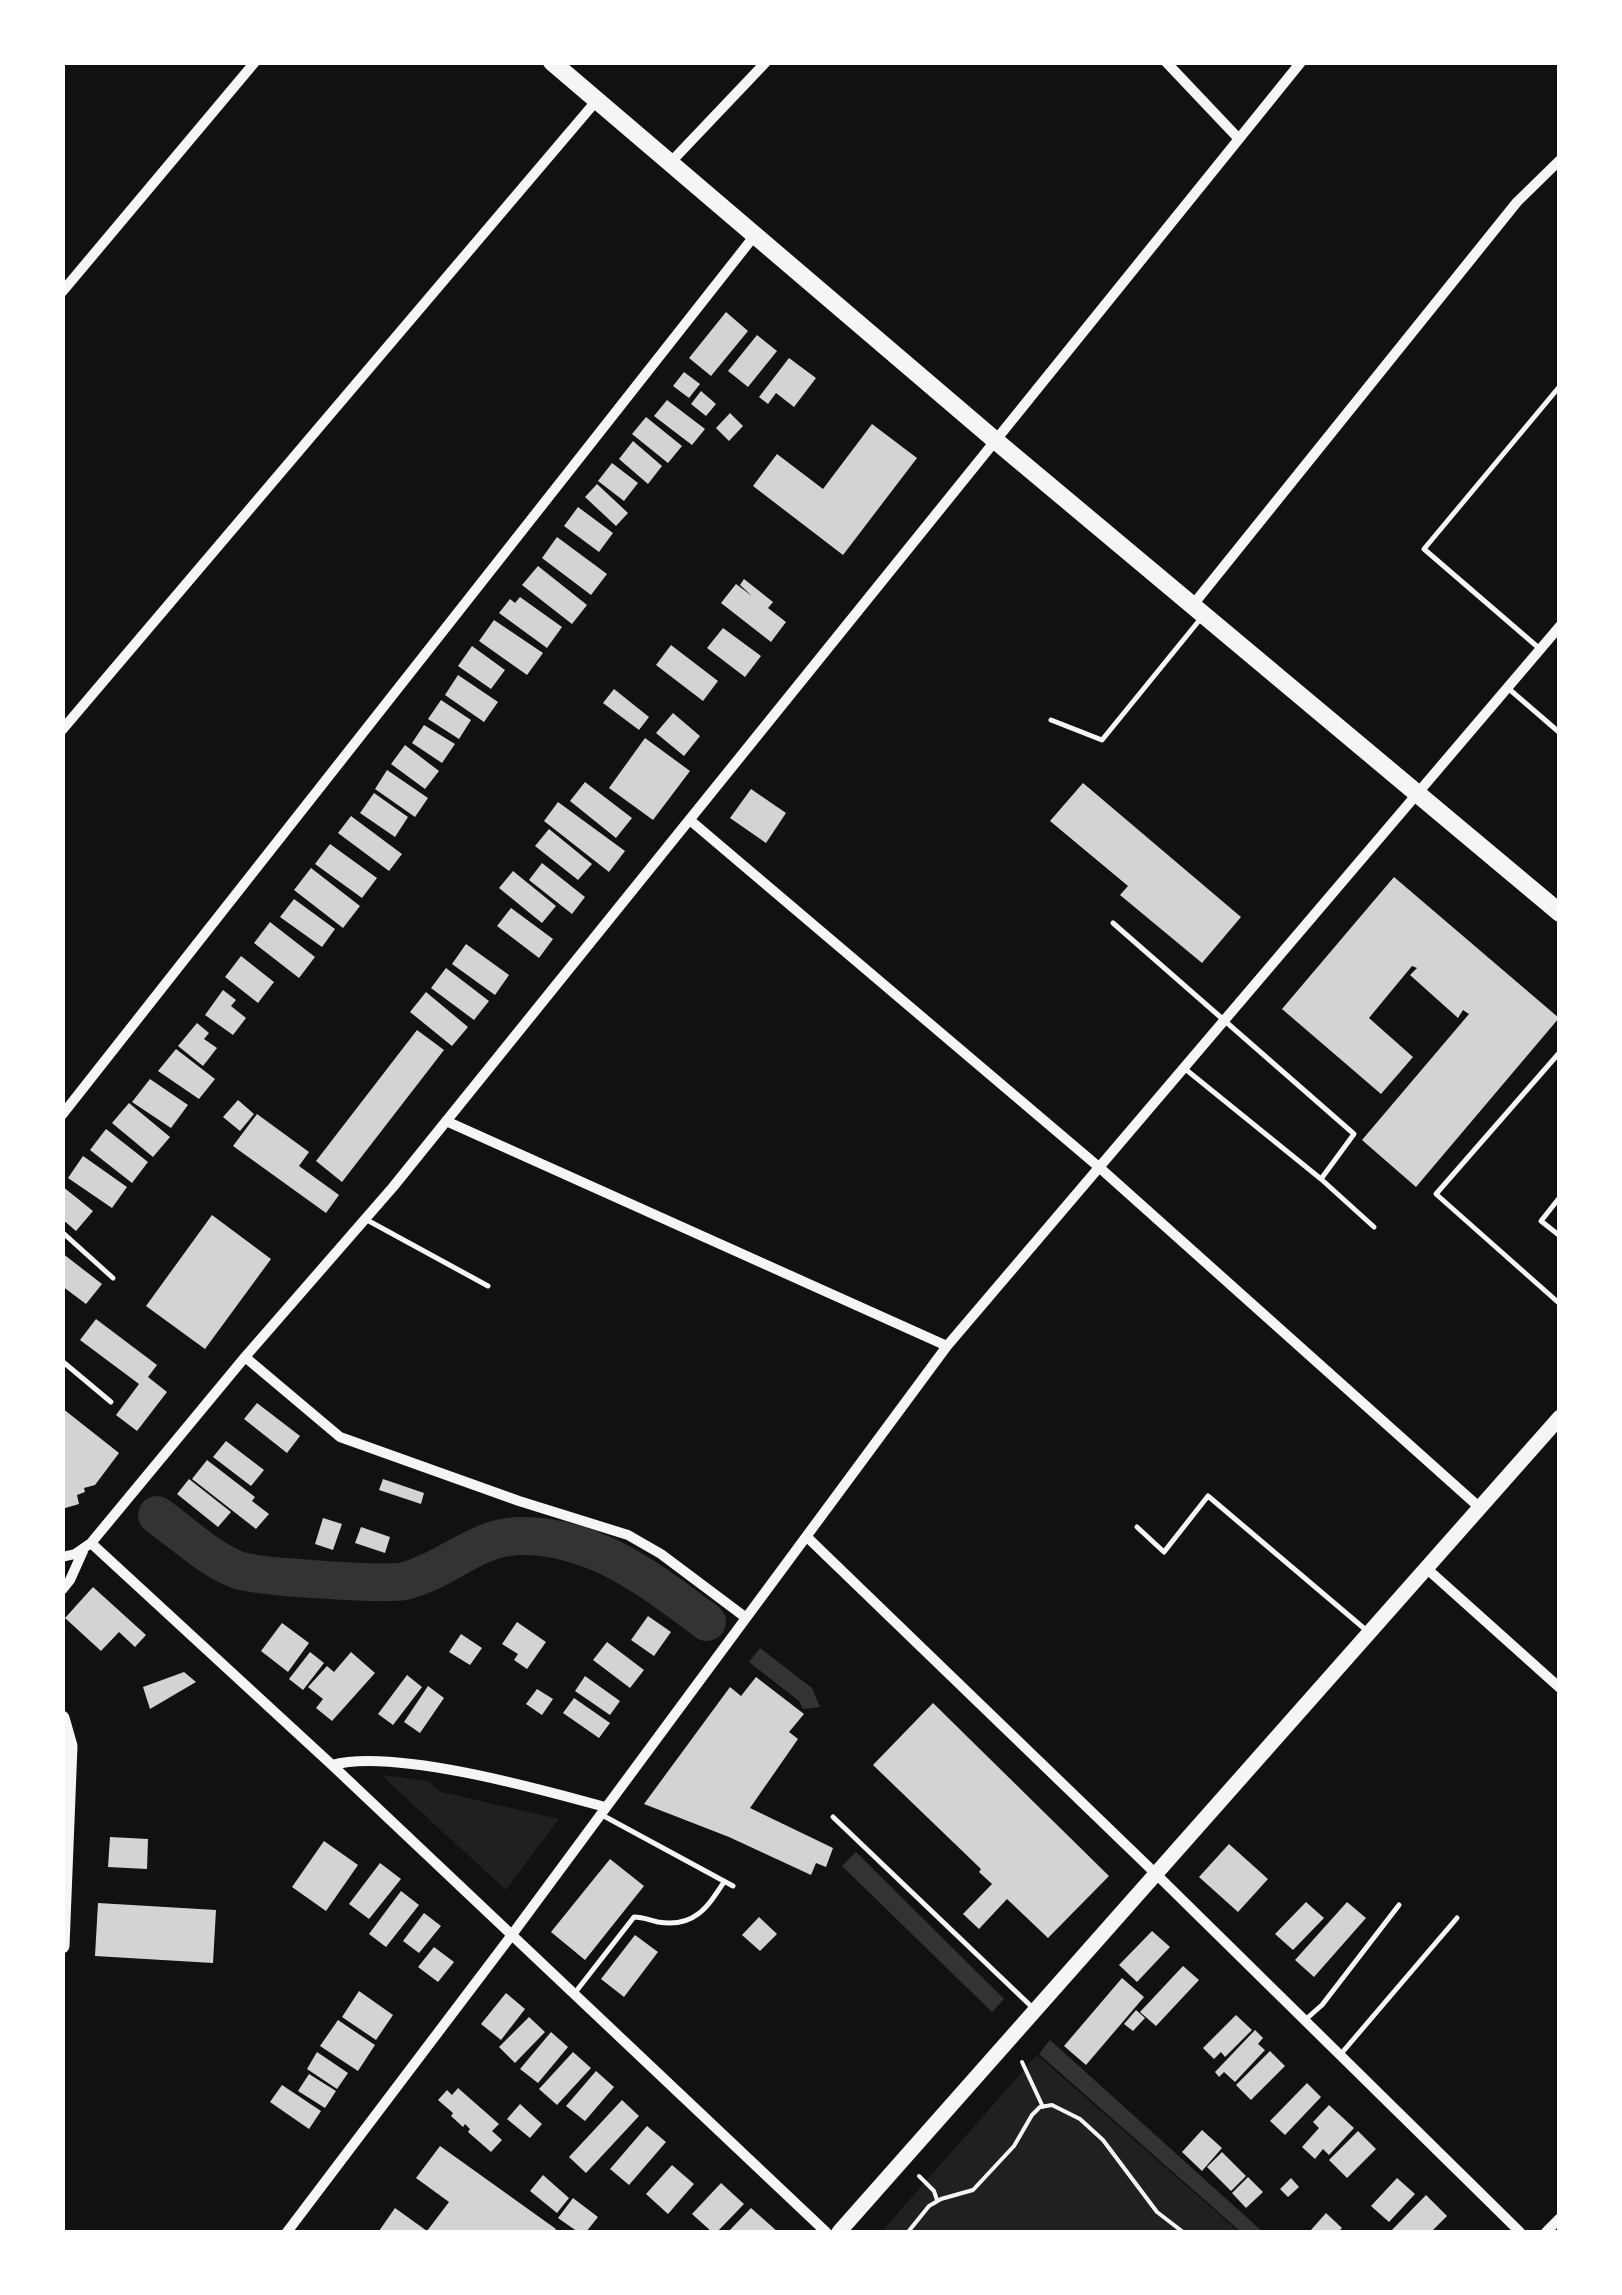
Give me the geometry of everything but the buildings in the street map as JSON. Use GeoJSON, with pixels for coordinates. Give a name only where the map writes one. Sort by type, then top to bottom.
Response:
{"type":"FeatureCollection","features":[{"type":"Feature","properties":{"kind":"main road"},"geometry":{"type":"LineString","coordinates":[[552,62],[996,441],[1560,913]]}},
{"type":"Feature","properties":{"kind":"main road"},"geometry":{"type":"LineString","coordinates":[[839,2232],[1560,1417]]}},
{"type":"Feature","properties":{"kind":"main road"},"geometry":{"type":"LineString","coordinates":[[62,1718],[70,1746],[65,1784],[62,1946]]}},
{"type":"Feature","properties":{"kind":"street"},"geometry":{"type":"LineString","coordinates":[[62,292],[255,62]]}},
{"type":"Feature","properties":{"kind":"street"},"geometry":{"type":"LineString","coordinates":[[670,163],[766,62]]}},
{"type":"Feature","properties":{"kind":"street"},"geometry":{"type":"LineString","coordinates":[[1166,62],[1239,139]]}},
{"type":"Feature","properties":{"kind":"street"},"geometry":{"type":"LineString","coordinates":[[62,1590],[87,1546],[446,1121],[1301,62]]}},
{"type":"Feature","properties":{"kind":"street"},"geometry":{"type":"LineString","coordinates":[[62,730],[597,100]]}},
{"type":"Feature","properties":{"kind":"street"},"geometry":{"type":"LineString","coordinates":[[1198,610],[1516,202],[1560,160]]}},
{"type":"Feature","properties":{"kind":"street"},"geometry":{"type":"LineString","coordinates":[[62,1115],[756,236]]}},
{"type":"Feature","properties":{"kind":"street"},"geometry":{"type":"LineString","coordinates":[[287,2232],[947,1346],[1560,626]]}},
{"type":"Feature","properties":{"kind":"street"},"geometry":{"type":"LineString","coordinates":[[691,821],[1100,1168],[1479,1508]]}},
{"type":"Feature","properties":{"kind":"street"},"geometry":{"type":"LineString","coordinates":[[446,1121],[947,1346]]}},
{"type":"Feature","properties":{"kind":"street"},"geometry":{"type":"LineString","coordinates":[[245,1357],[340,1437],[628,1535],[661,1554],[744,1617]]}},
{"type":"Feature","properties":{"kind":"street"},"geometry":{"type":"LineString","coordinates":[[807,1537],[1520,2232]]}},
{"type":"Feature","properties":{"kind":"street"},"geometry":{"type":"LineString","coordinates":[[62,1557],[87,1546]]}},
{"type":"Feature","properties":{"kind":"street"},"geometry":{"type":"LineString","coordinates":[[87,1546],[332,1765],[826,2232]]}},
{"type":"Feature","properties":{"kind":"street"},"geometry":{"type":"LineString","coordinates":[[1426,1567],[1560,1688]]}},
{"type":"Feature","properties":{"kind":"street"},"geometry":{"type":"LineString","coordinates":[[332,1765],[358,1759],[418,1766],[528,1786],[602,1810]]}},
{"type":"Feature","properties":{"kind":"street"},"geometry":{"type":"LineString","coordinates":[[1546,2232],[1560,2218]]}},
{"type":"Feature","properties":{"kind":"lane"},"geometry":{"type":"LineString","coordinates":[[1540,649],[1424,549],[1560,386]]}},
{"type":"Feature","properties":{"kind":"lane"},"geometry":{"type":"LineString","coordinates":[[1050,720],[1102,740],[1198,610]]}},
{"type":"Feature","properties":{"kind":"lane"},"geometry":{"type":"LineString","coordinates":[[1507,687],[1560,733]]}},
{"type":"Feature","properties":{"kind":"lane"},"geometry":{"type":"LineString","coordinates":[[1112,923],[1354,1134],[1322,1179]]}},
{"type":"Feature","properties":{"kind":"lane"},"geometry":{"type":"LineString","coordinates":[[1560,1052],[1436,1194],[1560,1304]]}},
{"type":"Feature","properties":{"kind":"lane"},"geometry":{"type":"LineString","coordinates":[[1184,1068],[1322,1179],[1374,1227]]}},
{"type":"Feature","properties":{"kind":"lane"},"geometry":{"type":"LineString","coordinates":[[1560,1198],[1541,1221],[1560,1236]]}},
{"type":"Feature","properties":{"kind":"lane"},"geometry":{"type":"LineString","coordinates":[[365,1219],[488,1286]]}},
{"type":"Feature","properties":{"kind":"lane"},"geometry":{"type":"LineString","coordinates":[[62,1232],[113,1278]]}},
{"type":"Feature","properties":{"kind":"lane"},"geometry":{"type":"LineString","coordinates":[[62,1336],[62,1344]]}},
{"type":"Feature","properties":{"kind":"lane"},"geometry":{"type":"LineString","coordinates":[[62,1361],[110,1402]]}},
{"type":"Feature","properties":{"kind":"lane"},"geometry":{"type":"LineString","coordinates":[[1138,1527],[1164,1552],[1208,1496],[1368,1632]]}},
{"type":"Feature","properties":{"kind":"lane"},"geometry":{"type":"LineString","coordinates":[[602,1810],[733,1886]]}},
{"type":"Feature","properties":{"kind":"lane"},"geometry":{"type":"LineString","coordinates":[[832,1817],[1035,2010]]}},
{"type":"Feature","properties":{"kind":"lane"},"geometry":{"type":"LineString","coordinates":[[574,1994],[634,1917],[660,1922],[694,1920],[703,1914],[724,1882]]}},
{"type":"Feature","properties":{"kind":"lane"},"geometry":{"type":"LineString","coordinates":[[1306,2020],[1322,2005],[1399,1904]]}},
{"type":"Feature","properties":{"kind":"lane"},"geometry":{"type":"LineString","coordinates":[[1340,2055],[1457,1918]]}},
{"type":"Feature","properties":{"kind":"path"},"geometry":{"type":"LineString","coordinates":[[1022,2062],[1043,2107]]}},
{"type":"Feature","properties":{"kind":"path"},"geometry":{"type":"LineString","coordinates":[[908,2232],[937,2202],[973,2190],[1014,2146],[1032,2115],[1052,2105],[1092,2129],[1126,2166],[1157,2212],[1183,2232]]}},
{"type":"Feature","properties":{"kind":"path"},"geometry":{"type":"LineString","coordinates":[[919,2176],[934,2191],[937,2202]]}},
{"type":"Feature","properties":{"kind":"shaded area"},"geometry":{"type":"Polygon","coordinates":[[[760,1648],[812,1688],[820,1707],[803,1709],[799,1701],[749,1662],[760,1648]]]}},
{"type":"Feature","properties":{"kind":"shaded area"},"geometry":{"type":"Polygon","coordinates":[[[381,1775],[428,1781],[441,1792],[559,1819],[506,1890],[381,1775]]]}},
{"type":"Feature","properties":{"kind":"shaded area"},"geometry":{"type":"Polygon","coordinates":[[[856,1852],[1004,1999],[992,2012],[842,1866],[856,1852]]]}},
{"type":"Feature","properties":{"kind":"shaded area"},"geometry":{"type":"Polygon","coordinates":[[[1050,2040],[1263,2232],[1241,2232],[1039,2054],[1050,2040]]]}},
{"type":"Feature","properties":{"kind":"shaded area"},"geometry":{"type":"Polygon","coordinates":[[[1037,2055],[1239,2232],[881,2232],[1037,2055]]]}},
{"type":"Feature","properties":{"kind":"waterway"},"geometry":{"type":"LineString","coordinates":[[157,1515],[206,1553],[238,1570],[322,1580],[405,1581],[487,1542],[517,1536],[545,1537],[619,1562],[707,1622]]}}]}
